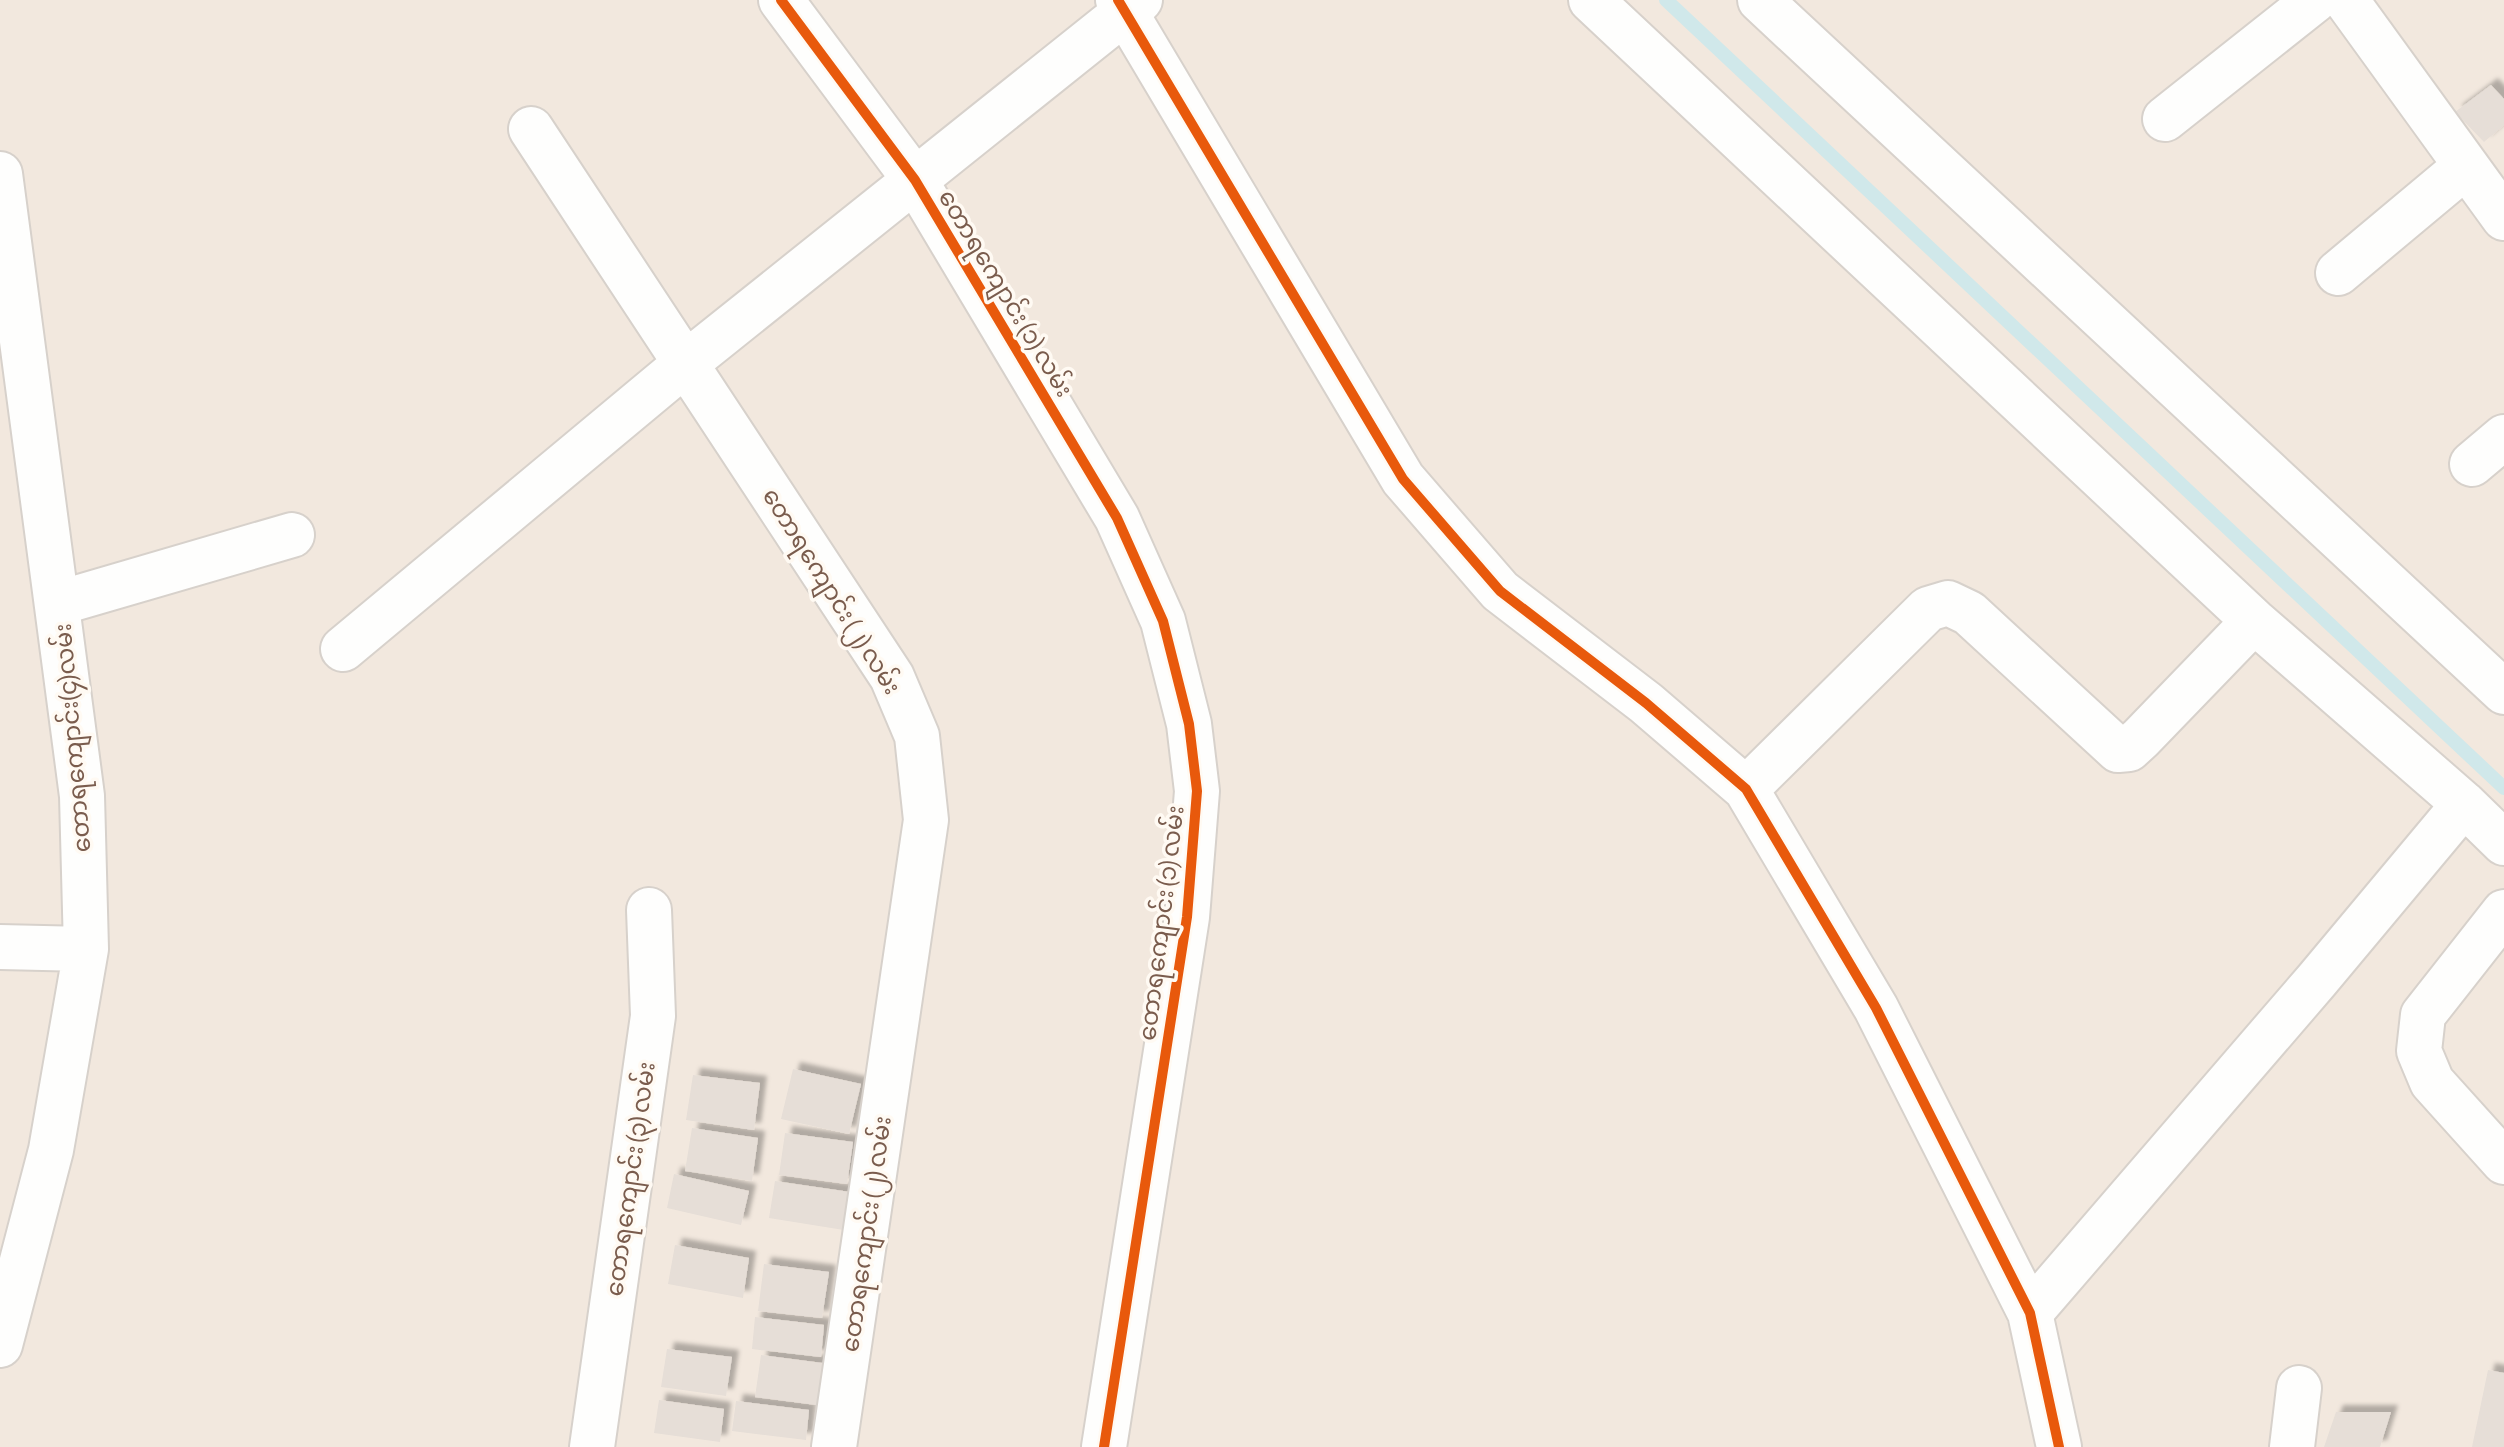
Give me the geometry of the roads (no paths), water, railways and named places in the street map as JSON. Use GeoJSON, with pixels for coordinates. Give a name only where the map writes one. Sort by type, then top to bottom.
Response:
{"type":"FeatureCollection","features":[{"type":"Feature","properties":{"kind":"street","name":"တောရကျောင်း (၁) လမ်း"},"geometry":{"type":"LineString","coordinates":[[781,0],[915,180],[1117,518],[1163,621],[1189,724],[1197,791],[1187,917],[1104,1447]]}},
{"type":"Feature","properties":{"kind":"street"},"geometry":{"type":"LineString","coordinates":[[1591,0],[2254,621],[2464,804],[2504,843]]}},
{"type":"Feature","properties":{"kind":"street"},"geometry":{"type":"LineString","coordinates":[[1760,0],[2504,692]]}},
{"type":"Feature","properties":{"kind":"street"},"geometry":{"type":"LineString","coordinates":[[2165,119],[2315,0]]}},
{"type":"Feature","properties":{"kind":"street"},"geometry":{"type":"LineString","coordinates":[[2346,0],[2504,218]]}},
{"type":"Feature","properties":{"kind":"street"},"geometry":{"type":"LineString","coordinates":[[343,649],[685,364],[1128,4],[1403,479],[1500,591],[1646,703],[1746,789],[1876,1008],[2030,1313],[2059,1447]]}},
{"type":"Feature","properties":{"kind":"street","name":"တောရကျောင်း (၂) လမ်း"},"geometry":{"type":"LineString","coordinates":[[531,129],[892,677],[917,736],[926,820],[834,1447]]}},
{"type":"Feature","properties":{"kind":"street"},"geometry":{"type":"LineString","coordinates":[[2338,273],[2466,166]]}},
{"type":"Feature","properties":{"kind":"street","name":"တောရကျောင်း(၄)လမ်း"},"geometry":{"type":"LineString","coordinates":[[0,174],[59,603],[82,796],[86,949],[51,1150],[0,1345]]}},
{"type":"Feature","properties":{"kind":"street"},"geometry":{"type":"LineString","coordinates":[[59,603],[292,535]]}},
{"type":"Feature","properties":{"kind":"street"},"geometry":{"type":"LineString","coordinates":[[1746,789],[1928,609],[1948,603],[1969,613],[2118,750],[2129,749],[2141,738],[2254,621]]}},
{"type":"Feature","properties":{"kind":"street"},"geometry":{"type":"LineString","coordinates":[[2030,1313],[2307,992],[2464,804]]}},
{"type":"Feature","properties":{"kind":"street","name":"တောရကျောင်း (၃) လမ်း"},"geometry":{"type":"LineString","coordinates":[[592,1447],[653,1016],[649,910]]}},
{"type":"Feature","properties":{"kind":"street"},"geometry":{"type":"LineString","coordinates":[[2504,912],[2423,1015],[2419,1051],[2432,1082],[2504,1162]]}},
{"type":"Feature","properties":{"kind":"street"},"geometry":{"type":"LineString","coordinates":[[0,947],[86,949]]}},
{"type":"Feature","properties":{"kind":"street"},"geometry":{"type":"LineString","coordinates":[[2292,1447],[2299,1388]]}},
{"type":"Feature","properties":{"kind":"waterway"},"geometry":{"type":"LineString","coordinates":[[1666,0],[2504,788]]}}]}
